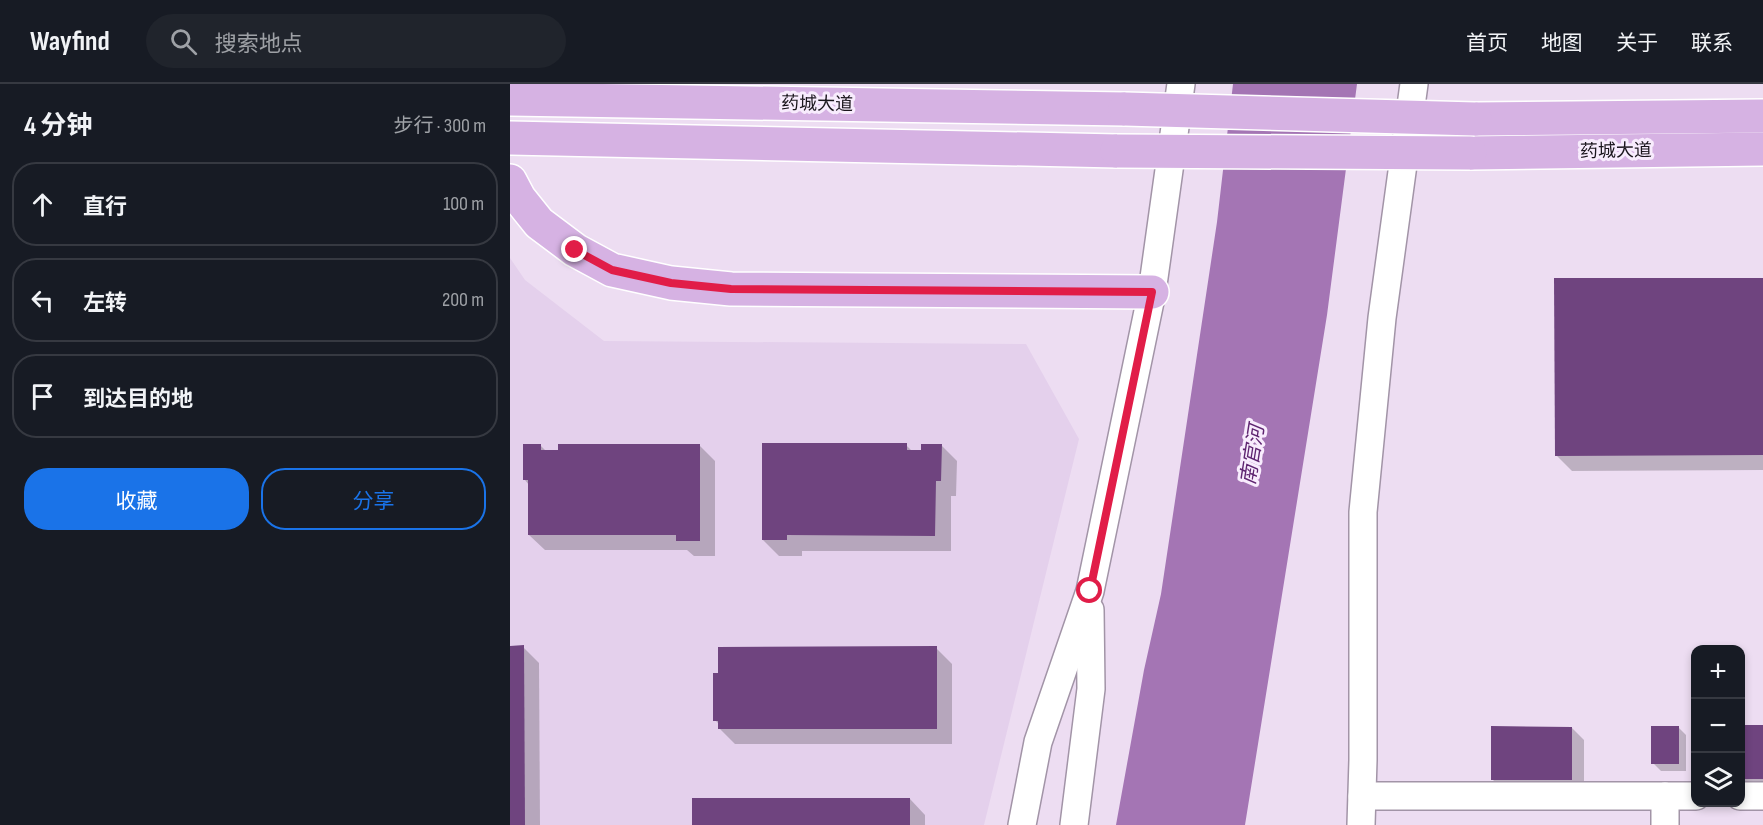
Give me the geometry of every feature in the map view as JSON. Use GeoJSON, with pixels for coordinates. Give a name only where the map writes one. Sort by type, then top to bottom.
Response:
{"type":"FeatureCollection","features":[{"type":"Feature","properties":{"kind":"main road","name":"药城大道"},"geometry":{"type":"LineString","coordinates":[[510,99],[1125,109],[1475,119],[1763,116]]}},
{"type":"Feature","properties":{"kind":"main road","name":"药城大道"},"geometry":{"type":"LineString","coordinates":[[510,138],[1117,151],[1470,153],[1763,149]]}},
{"type":"Feature","properties":{"kind":"main road"},"geometry":{"type":"LineString","coordinates":[[510,181],[519,198],[539,223],[575,250],[612,270],[671,283],[731,289],[1152,292]]}},
{"type":"Feature","properties":{"kind":"street"},"geometry":{"type":"LineString","coordinates":[[1022,825],[1038,742],[1090,591],[1152,292],[1181,84]]}},
{"type":"Feature","properties":{"kind":"street"},"geometry":{"type":"LineString","coordinates":[[1361,825],[1363,512],[1382,318],[1414,84]]}},
{"type":"Feature","properties":{"kind":"street"},"geometry":{"type":"LineString","coordinates":[[1074,825],[1091,689],[1090,591]]}},
{"type":"Feature","properties":{"kind":"street"},"geometry":{"type":"LineString","coordinates":[[1362,796],[1691,796]]}},
{"type":"Feature","properties":{"kind":"street"},"geometry":{"type":"LineString","coordinates":[[1665,796],[1665,825]]}},
{"type":"Feature","properties":{"kind":"street"},"geometry":{"type":"LineString","coordinates":[[1745,796],[1763,796]]}},
{"type":"Feature","properties":{"kind":"shaded area"},"geometry":{"type":"Polygon","coordinates":[[[510,258],[525,280],[604,341],[1026,344],[1079,439],[984,825],[510,825],[510,258]]]}},
{"type":"Feature","properties":{"kind":"water","name":"南官河"},"geometry":{"type":"Polygon","coordinates":[[[1233,84],[1357,84],[1327,315],[1245,825],[1116,825],[1144,670],[1161,594],[1217,222],[1233,84]]]}},
{"type":"Feature","properties":{"kind":"building"},"geometry":{"type":"Polygon","coordinates":[[[1554,278],[1763,278],[1763,455],[1555,456],[1554,278]]]}},
{"type":"Feature","properties":{"kind":"building"},"geometry":{"type":"Polygon","coordinates":[[[762,443],[907,443],[907,450],[921,450],[921,444],[942,444],[941,481],[936,481],[935,536],[787,535],[787,540],[762,540],[762,443]]]}},
{"type":"Feature","properties":{"kind":"building"},"geometry":{"type":"Polygon","coordinates":[[[523,444],[541,444],[541,450],[558,450],[558,444],[700,444],[700,541],[676,541],[676,535],[528,535],[528,480],[523,480],[523,444]]]}},
{"type":"Feature","properties":{"kind":"building"},"geometry":{"type":"Polygon","coordinates":[[[524,645],[525,825],[510,825],[510,646],[524,645]]]}},
{"type":"Feature","properties":{"kind":"building"},"geometry":{"type":"Polygon","coordinates":[[[937,646],[937,729],[718,729],[718,721],[713,721],[713,673],[718,673],[718,647],[937,646]]]}},
{"type":"Feature","properties":{"kind":"building"},"geometry":{"type":"Polygon","coordinates":[[[1745,725],[1763,725],[1763,779],[1745,779],[1745,725]]]}},
{"type":"Feature","properties":{"kind":"building"},"geometry":{"type":"Polygon","coordinates":[[[1491,726],[1572,727],[1572,780],[1491,780],[1491,726]]]}},
{"type":"Feature","properties":{"kind":"building"},"geometry":{"type":"Polygon","coordinates":[[[1651,726],[1679,726],[1679,764],[1651,764],[1651,726]]]}},
{"type":"Feature","properties":{"kind":"building"},"geometry":{"type":"Polygon","coordinates":[[[692,798],[910,798],[910,825],[692,825],[692,798]]]}},
{"type":"Feature","properties":{"kind":"route"},"geometry":{"type":"LineString","coordinates":[[575,250],[612,270],[671,283],[731,289],[1152,292],[1090,591]]}}]}
